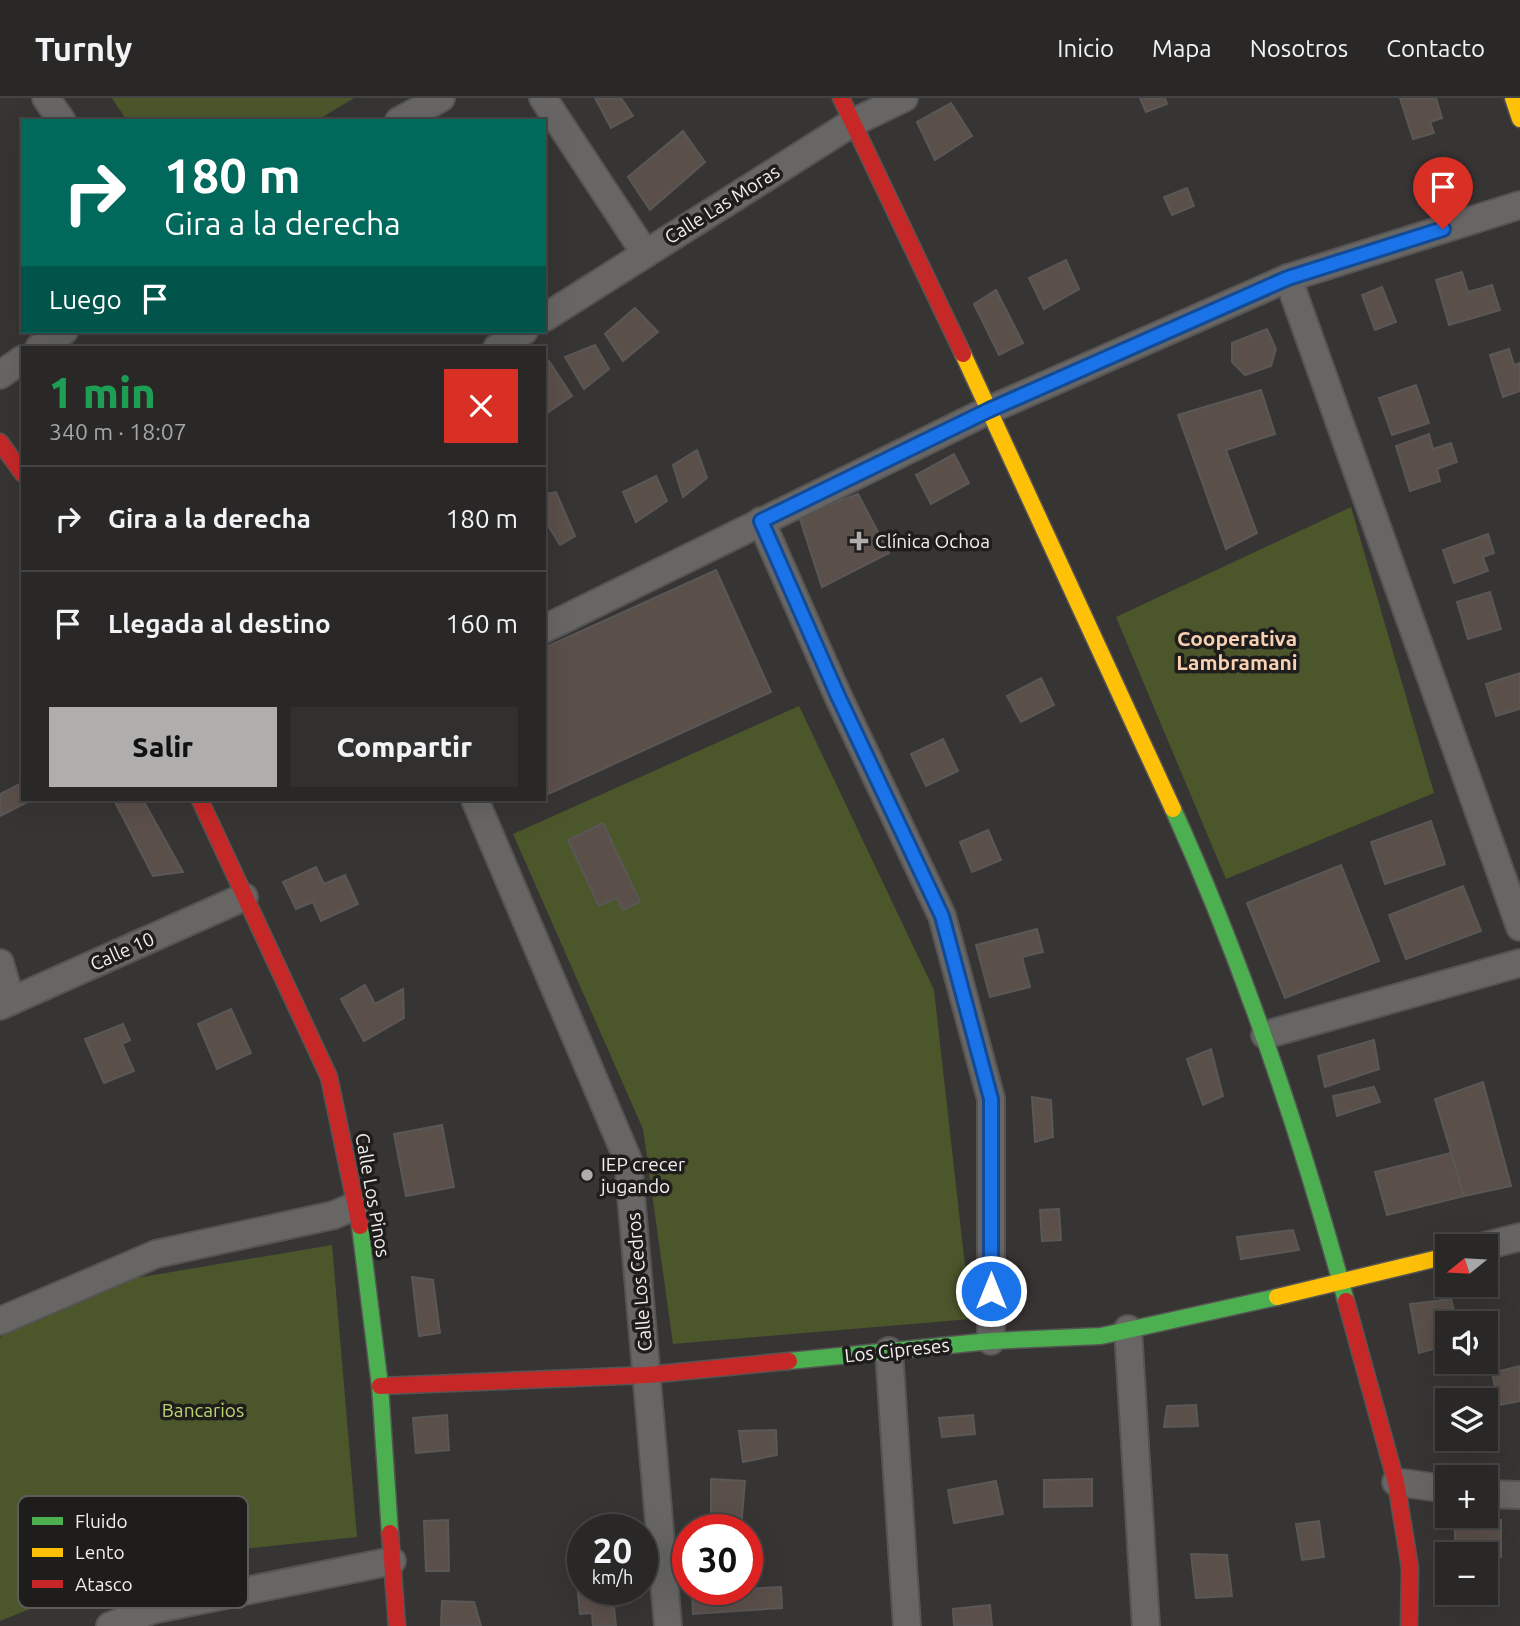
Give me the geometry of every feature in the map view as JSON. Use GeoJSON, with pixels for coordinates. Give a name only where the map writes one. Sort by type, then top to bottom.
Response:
{"type":"FeatureCollection","features":[{"type":"Feature","properties":{"kind":"street"},"geometry":{"type":"LineString","coordinates":[[46,98],[60,119]]}},
{"type":"Feature","properties":{"kind":"street"},"geometry":{"type":"LineString","coordinates":[[403,119],[441,98]]}},
{"type":"Feature","properties":{"kind":"street"},"geometry":{"type":"LineString","coordinates":[[543,98],[645,253]]}},
{"type":"Feature","properties":{"kind":"street"},"geometry":{"type":"LineString","coordinates":[[841,98],[989,410],[1211,893],[1265,1035],[1341,1283],[1396,1482],[1410,1568],[1409,1626]]}},
{"type":"Feature","properties":{"kind":"street","name":"Calle Las Moras"},"geometry":{"type":"LineString","coordinates":[[546,317],[852,123],[904,98]]}},
{"type":"Feature","properties":{"kind":"street"},"geometry":{"type":"LineString","coordinates":[[1513,98],[1520,119]]}},
{"type":"Feature","properties":{"kind":"street"},"geometry":{"type":"LineString","coordinates":[[546,628],[989,410],[1288,278],[1520,205]]}},
{"type":"Feature","properties":{"kind":"street"},"geometry":{"type":"LineString","coordinates":[[1288,278],[1520,928]]}},
{"type":"Feature","properties":{"kind":"street"},"geometry":{"type":"LineString","coordinates":[[42,346],[61,333]]}},
{"type":"Feature","properties":{"kind":"street"},"geometry":{"type":"LineString","coordinates":[[500,346],[521,333]]}},
{"type":"Feature","properties":{"kind":"street"},"geometry":{"type":"LineString","coordinates":[[0,375],[21,360]]}},
{"type":"Feature","properties":{"kind":"street"},"geometry":{"type":"LineString","coordinates":[[0,442],[21,471]]}},
{"type":"Feature","properties":{"kind":"street"},"geometry":{"type":"LineString","coordinates":[[761,521],[838,696],[942,916],[991,1099],[991,1341]]}},
{"type":"Feature","properties":{"kind":"street","name":"Calle Los Pinos"},"geometry":{"type":"LineString","coordinates":[[200,801],[329,1077],[357,1205],[380,1386],[397,1626]]}},
{"type":"Feature","properties":{"kind":"street","name":"Calle Los Cedros"},"geometry":{"type":"LineString","coordinates":[[475,801],[628,1160],[668,1626]]}},
{"type":"Feature","properties":{"kind":"street","name":"Calle 10"},"geometry":{"type":"LineString","coordinates":[[5,1003],[244,897]]}},
{"type":"Feature","properties":{"kind":"street"},"geometry":{"type":"LineString","coordinates":[[1265,1035],[1520,963]]}},
{"type":"Feature","properties":{"kind":"street"},"geometry":{"type":"LineString","coordinates":[[0,964],[5,1003]]}},
{"type":"Feature","properties":{"kind":"street"},"geometry":{"type":"LineString","coordinates":[[0,1321],[156,1254],[334,1215],[357,1205]]}},
{"type":"Feature","properties":{"kind":"street"},"geometry":{"type":"LineString","coordinates":[[1498,1243],[1520,1237]]}},
{"type":"Feature","properties":{"kind":"street","name":"Los Cipreses"},"geometry":{"type":"LineString","coordinates":[[380,1386],[647,1375],[991,1341],[1101,1336],[1341,1283],[1435,1259]]}},
{"type":"Feature","properties":{"kind":"street"},"geometry":{"type":"LineString","coordinates":[[1128,1329],[1146,1626]]}},
{"type":"Feature","properties":{"kind":"street"},"geometry":{"type":"LineString","coordinates":[[889,1351],[907,1626]]}},
{"type":"Feature","properties":{"kind":"street"},"geometry":{"type":"LineString","coordinates":[[1396,1482],[1435,1487]]}},
{"type":"Feature","properties":{"kind":"street"},"geometry":{"type":"LineString","coordinates":[[1498,1494],[1520,1495]]}},
{"type":"Feature","properties":{"kind":"street"},"geometry":{"type":"LineString","coordinates":[[248,1590],[392,1561]]}},
{"type":"Feature","properties":{"kind":"street"},"geometry":{"type":"LineString","coordinates":[[110,1626],[157,1608]]}},
{"type":"Feature","properties":{"kind":"green space"},"geometry":{"type":"Polygon","coordinates":[[[112,98],[354,98],[319,119],[126,119],[112,98]]]}},
{"type":"Feature","properties":{"kind":"green space"},"geometry":{"type":"Polygon","coordinates":[[[1351,507],[1434,793],[1226,879],[1116,617],[1351,507]]]}},
{"type":"Feature","properties":{"kind":"green space"},"geometry":{"type":"Polygon","coordinates":[[[799,706],[934,990],[971,1319],[673,1344],[643,1129],[513,834],[799,706]]]}},
{"type":"Feature","properties":{"kind":"green space","name":"Bancarios"},"geometry":{"type":"Polygon","coordinates":[[[332,1245],[357,1537],[248,1548],[248,1496],[18,1496],[18,1608],[32,1608],[0,1621],[0,1337],[124,1280],[332,1245]]]}},
{"type":"Feature","properties":{"kind":"building"},"geometry":{"type":"Polygon","coordinates":[[[595,98],[621,98],[633,116],[611,128],[595,98]]]}},
{"type":"Feature","properties":{"kind":"building"},"geometry":{"type":"Polygon","coordinates":[[[1140,98],[1165,98],[1167,104],[1146,112],[1140,98]]]}},
{"type":"Feature","properties":{"kind":"building"},"geometry":{"type":"Polygon","coordinates":[[[1400,98],[1436,98],[1442,118],[1430,122],[1434,133],[1413,139],[1400,98]]]}},
{"type":"Feature","properties":{"kind":"building"},"geometry":{"type":"Polygon","coordinates":[[[951,103],[972,136],[935,160],[917,122],[951,103]]]}},
{"type":"Feature","properties":{"kind":"building"},"geometry":{"type":"Polygon","coordinates":[[[683,131],[705,162],[650,210],[628,177],[683,131]]]}},
{"type":"Feature","properties":{"kind":"building"},"geometry":{"type":"Polygon","coordinates":[[[1187,188],[1194,206],[1172,215],[1164,197],[1187,188]]]}},
{"type":"Feature","properties":{"kind":"building"},"geometry":{"type":"Polygon","coordinates":[[[1066,260],[1079,289],[1044,309],[1029,278],[1066,260]]]}},
{"type":"Feature","properties":{"kind":"building"},"geometry":{"type":"Polygon","coordinates":[[[1462,272],[1468,292],[1492,285],[1500,310],[1449,325],[1436,280],[1462,272]]]}},
{"type":"Feature","properties":{"kind":"building"},"geometry":{"type":"Polygon","coordinates":[[[1382,287],[1396,322],[1375,330],[1362,295],[1382,287]]]}},
{"type":"Feature","properties":{"kind":"building"},"geometry":{"type":"Polygon","coordinates":[[[996,290],[1023,343],[999,355],[974,304],[996,290]]]}},
{"type":"Feature","properties":{"kind":"building"},"geometry":{"type":"Polygon","coordinates":[[[635,308],[658,332],[623,361],[605,334],[635,308]]]}},
{"type":"Feature","properties":{"kind":"building"},"geometry":{"type":"Polygon","coordinates":[[[1267,329],[1276,349],[1271,366],[1245,375],[1232,362],[1232,343],[1267,329]]]}},
{"type":"Feature","properties":{"kind":"building"},"geometry":{"type":"Polygon","coordinates":[[[595,345],[609,369],[584,389],[565,357],[595,345]]]}},
{"type":"Feature","properties":{"kind":"building"},"geometry":{"type":"Polygon","coordinates":[[[1509,349],[1514,365],[1520,363],[1520,391],[1503,397],[1490,355],[1509,349]]]}},
{"type":"Feature","properties":{"kind":"building"},"geometry":{"type":"Polygon","coordinates":[[[549,361],[572,396],[546,414],[546,363],[549,361]]]}},
{"type":"Feature","properties":{"kind":"building"},"geometry":{"type":"Polygon","coordinates":[[[1416,385],[1429,423],[1392,435],[1379,398],[1416,385]]]}},
{"type":"Feature","properties":{"kind":"building"},"geometry":{"type":"Polygon","coordinates":[[[1261,390],[1275,434],[1226,450],[1257,533],[1226,549],[1178,415],[1261,390]]]}},
{"type":"Feature","properties":{"kind":"building"},"geometry":{"type":"Polygon","coordinates":[[[1429,434],[1433,449],[1451,443],[1457,462],[1437,469],[1440,481],[1410,491],[1396,446],[1429,434]]]}},
{"type":"Feature","properties":{"kind":"building"},"geometry":{"type":"Polygon","coordinates":[[[697,450],[707,478],[683,497],[673,465],[697,450]]]}},
{"type":"Feature","properties":{"kind":"building"},"geometry":{"type":"Polygon","coordinates":[[[954,454],[969,483],[931,504],[916,475],[954,454]]]}},
{"type":"Feature","properties":{"kind":"building"},"geometry":{"type":"Polygon","coordinates":[[[656,476],[667,501],[636,522],[623,492],[656,476]]]}},
{"type":"Feature","properties":{"kind":"building"},"geometry":{"type":"Polygon","coordinates":[[[556,492],[575,536],[560,545],[546,522],[546,494],[556,492]]]}},
{"type":"Feature","properties":{"kind":"building"},"geometry":{"type":"Polygon","coordinates":[[[858,494],[889,553],[822,587],[799,516],[858,494]]]}},
{"type":"Feature","properties":{"kind":"building"},"geometry":{"type":"Polygon","coordinates":[[[1488,534],[1494,553],[1483,557],[1488,571],[1454,583],[1443,550],[1488,534]]]}},
{"type":"Feature","properties":{"kind":"building"},"geometry":{"type":"Polygon","coordinates":[[[716,570],[771,692],[546,795],[546,647],[716,570]]]}},
{"type":"Feature","properties":{"kind":"building"},"geometry":{"type":"Polygon","coordinates":[[[1490,592],[1501,629],[1468,639],[1457,602],[1490,592]]]}},
{"type":"Feature","properties":{"kind":"building"},"geometry":{"type":"Polygon","coordinates":[[[1520,673],[1520,709],[1496,716],[1486,684],[1520,673]]]}},
{"type":"Feature","properties":{"kind":"building"},"geometry":{"type":"Polygon","coordinates":[[[1041,678],[1054,705],[1021,722],[1007,696],[1041,678]]]}},
{"type":"Feature","properties":{"kind":"building"},"geometry":{"type":"Polygon","coordinates":[[[943,739],[958,771],[926,786],[911,754],[943,739]]]}},
{"type":"Feature","properties":{"kind":"building"},"geometry":{"type":"Polygon","coordinates":[[[21,784],[21,801],[29,801],[0,816],[0,794],[21,784]]]}},
{"type":"Feature","properties":{"kind":"building"},"geometry":{"type":"Polygon","coordinates":[[[115,801],[144,801],[183,872],[153,876],[115,801]]]}},
{"type":"Feature","properties":{"kind":"building"},"geometry":{"type":"Polygon","coordinates":[[[1431,821],[1445,864],[1385,884],[1371,842],[1431,821]]]}},
{"type":"Feature","properties":{"kind":"building"},"geometry":{"type":"Polygon","coordinates":[[[603,823],[640,902],[623,910],[617,898],[599,906],[568,840],[603,823]]]}},
{"type":"Feature","properties":{"kind":"building"},"geometry":{"type":"Polygon","coordinates":[[[988,830],[1001,860],[972,872],[960,842],[988,830]]]}},
{"type":"Feature","properties":{"kind":"building"},"geometry":{"type":"Polygon","coordinates":[[[1341,865],[1379,961],[1285,998],[1247,903],[1341,865]]]}},
{"type":"Feature","properties":{"kind":"building"},"geometry":{"type":"Polygon","coordinates":[[[316,867],[324,884],[345,875],[358,904],[321,921],[313,902],[296,909],[283,882],[316,867]]]}},
{"type":"Feature","properties":{"kind":"building"},"geometry":{"type":"Polygon","coordinates":[[[1463,886],[1481,931],[1406,959],[1389,915],[1463,886]]]}},
{"type":"Feature","properties":{"kind":"building"},"geometry":{"type":"Polygon","coordinates":[[[1037,929],[1043,952],[1022,957],[1030,987],[990,997],[976,945],[1037,929]]]}},
{"type":"Feature","properties":{"kind":"building"},"geometry":{"type":"Polygon","coordinates":[[[365,985],[375,1004],[403,989],[404,1018],[364,1041],[341,999],[365,985]]]}},
{"type":"Feature","properties":{"kind":"building"},"geometry":{"type":"Polygon","coordinates":[[[231,1009],[251,1053],[217,1069],[198,1024],[231,1009]]]}},
{"type":"Feature","properties":{"kind":"building"},"geometry":{"type":"Polygon","coordinates":[[[123,1024],[130,1040],[122,1044],[134,1071],[104,1083],[85,1039],[123,1024]]]}},
{"type":"Feature","properties":{"kind":"building"},"geometry":{"type":"Polygon","coordinates":[[[1374,1040],[1379,1069],[1325,1087],[1318,1056],[1374,1040]]]}},
{"type":"Feature","properties":{"kind":"building"},"geometry":{"type":"Polygon","coordinates":[[[1211,1049],[1223,1096],[1203,1105],[1187,1059],[1211,1049]]]}},
{"type":"Feature","properties":{"kind":"building"},"geometry":{"type":"Polygon","coordinates":[[[1483,1082],[1511,1186],[1464,1196],[1435,1099],[1483,1082]]]}},
{"type":"Feature","properties":{"kind":"building"},"geometry":{"type":"Polygon","coordinates":[[[1374,1087],[1380,1102],[1337,1116],[1333,1096],[1374,1087]]]}},
{"type":"Feature","properties":{"kind":"building"},"geometry":{"type":"Polygon","coordinates":[[[1032,1097],[1051,1100],[1053,1137],[1035,1142],[1032,1097]]]}},
{"type":"Feature","properties":{"kind":"building"},"geometry":{"type":"Polygon","coordinates":[[[442,1125],[454,1187],[406,1196],[394,1134],[442,1125]]]}},
{"type":"Feature","properties":{"kind":"building"},"geometry":{"type":"Polygon","coordinates":[[[1451,1153],[1464,1196],[1387,1215],[1375,1172],[1451,1153]]]}},
{"type":"Feature","properties":{"kind":"building"},"geometry":{"type":"Polygon","coordinates":[[[1059,1209],[1061,1240],[1042,1241],[1040,1210],[1059,1209]]]}},
{"type":"Feature","properties":{"kind":"building"},"geometry":{"type":"Polygon","coordinates":[[[1293,1230],[1299,1250],[1241,1259],[1237,1237],[1293,1230]]]}},
{"type":"Feature","properties":{"kind":"building"},"geometry":{"type":"Polygon","coordinates":[[[412,1277],[433,1280],[440,1333],[419,1336],[412,1277]]]}},
{"type":"Feature","properties":{"kind":"building"},"geometry":{"type":"Polygon","coordinates":[[[1451,1299],[1454,1311],[1435,1311],[1435,1348],[1419,1353],[1410,1304],[1451,1299]]]}},
{"type":"Feature","properties":{"kind":"building"},"geometry":{"type":"Polygon","coordinates":[[[1520,1366],[1520,1401],[1499,1405],[1498,1388],[1495,1388],[1492,1374],[1498,1374],[1498,1372],[1520,1366]]]}},
{"type":"Feature","properties":{"kind":"building"},"geometry":{"type":"Polygon","coordinates":[[[1196,1405],[1198,1426],[1164,1427],[1167,1406],[1196,1405]]]}},
{"type":"Feature","properties":{"kind":"building"},"geometry":{"type":"Polygon","coordinates":[[[447,1415],[449,1450],[416,1453],[413,1418],[447,1415]]]}},
{"type":"Feature","properties":{"kind":"building"},"geometry":{"type":"Polygon","coordinates":[[[973,1415],[975,1434],[942,1437],[939,1418],[973,1415]]]}},
{"type":"Feature","properties":{"kind":"building"},"geometry":{"type":"Polygon","coordinates":[[[776,1430],[777,1455],[743,1462],[739,1431],[776,1430]]]}},
{"type":"Feature","properties":{"kind":"building"},"geometry":{"type":"Polygon","coordinates":[[[711,1479],[745,1481],[742,1514],[711,1514],[711,1479]]]}},
{"type":"Feature","properties":{"kind":"building"},"geometry":{"type":"Polygon","coordinates":[[[1092,1479],[1092,1506],[1044,1507],[1044,1480],[1092,1479]]]}},
{"type":"Feature","properties":{"kind":"building"},"geometry":{"type":"Polygon","coordinates":[[[996,1481],[1003,1514],[954,1523],[948,1490],[996,1481]]]}},
{"type":"Feature","properties":{"kind":"building"},"geometry":{"type":"Polygon","coordinates":[[[448,1520],[449,1571],[426,1571],[424,1521],[448,1520]]]}},
{"type":"Feature","properties":{"kind":"building"},"geometry":{"type":"Polygon","coordinates":[[[1498,1520],[1501,1520],[1501,1557],[1498,1557],[1498,1542],[1455,1542],[1455,1528],[1498,1528],[1498,1520]]]}},
{"type":"Feature","properties":{"kind":"building"},"geometry":{"type":"Polygon","coordinates":[[[1319,1521],[1324,1557],[1302,1560],[1296,1524],[1319,1521]]]}},
{"type":"Feature","properties":{"kind":"building"},"geometry":{"type":"Polygon","coordinates":[[[1191,1554],[1227,1555],[1232,1596],[1196,1598],[1191,1554]]]}},
{"type":"Feature","properties":{"kind":"building"},"geometry":{"type":"Polygon","coordinates":[[[781,1587],[782,1608],[693,1614],[693,1605],[763,1605],[763,1588],[781,1587]]]}},
{"type":"Feature","properties":{"kind":"building"},"geometry":{"type":"Polygon","coordinates":[[[442,1601],[474,1602],[481,1626],[441,1626],[442,1601]]]}},
{"type":"Feature","properties":{"kind":"building"},"geometry":{"type":"Polygon","coordinates":[[[579,1605],[614,1605],[616,1626],[593,1626],[592,1613],[580,1614],[579,1605]]]}},
{"type":"Feature","properties":{"kind":"building"},"geometry":{"type":"Polygon","coordinates":[[[990,1605],[992,1626],[954,1626],[953,1609],[990,1605]]]}},
{"type":"Feature","properties":{"kind":"traffic: fast"},"geometry":{"type":"LineString","coordinates":[[1173,809],[1224,929],[1269,1052],[1310,1176],[1346,1301]]}},
{"type":"Feature","properties":{"kind":"traffic: fast"},"geometry":{"type":"LineString","coordinates":[[360,1226],[380,1386],[390,1533]]}},
{"type":"Feature","properties":{"kind":"traffic: fast"},"geometry":{"type":"LineString","coordinates":[[789,1361],[991,1341],[1101,1336],[1277,1297]]}},
{"type":"Feature","properties":{"kind":"traffic: slow"},"geometry":{"type":"LineString","coordinates":[[1513,98],[1520,119]]}},
{"type":"Feature","properties":{"kind":"traffic: slow"},"geometry":{"type":"LineString","coordinates":[[963,354],[1173,809]]}},
{"type":"Feature","properties":{"kind":"traffic: slow"},"geometry":{"type":"LineString","coordinates":[[1277,1297],[1435,1259]]}},
{"type":"Feature","properties":{"kind":"traffic: jam"},"geometry":{"type":"LineString","coordinates":[[841,98],[963,354]]}},
{"type":"Feature","properties":{"kind":"traffic: jam"},"geometry":{"type":"LineString","coordinates":[[0,442],[21,471]]}},
{"type":"Feature","properties":{"kind":"traffic: jam"},"geometry":{"type":"LineString","coordinates":[[200,801],[329,1077],[360,1226]]}},
{"type":"Feature","properties":{"kind":"traffic: jam"},"geometry":{"type":"LineString","coordinates":[[1346,1301],[1396,1482],[1410,1568],[1409,1626]]}},
{"type":"Feature","properties":{"kind":"traffic: jam"},"geometry":{"type":"LineString","coordinates":[[380,1386],[647,1375],[789,1361]]}},
{"type":"Feature","properties":{"kind":"traffic: jam"},"geometry":{"type":"LineString","coordinates":[[390,1533],[397,1626]]}},
{"type":"Feature","properties":{"kind":"place","name":"Clínica Ochoa"},"geometry":{"type":"Point","coordinates":[859,541]}},
{"type":"Feature","properties":{"kind":"place","name":"IEP crecer jugando"},"geometry":{"type":"Point","coordinates":[587,1175]}},
{"type":"Feature","properties":{"kind":"district","name":"Cooperativa Lambramani"},"geometry":{"type":"Point","coordinates":[1237,651]}},
{"type":"Feature","properties":{"kind":"route"},"geometry":{"type":"LineString","coordinates":[[991,1291],[991,1099],[942,916],[838,696],[761,521],[989,410],[1288,278],[1443,229]]}}]}
